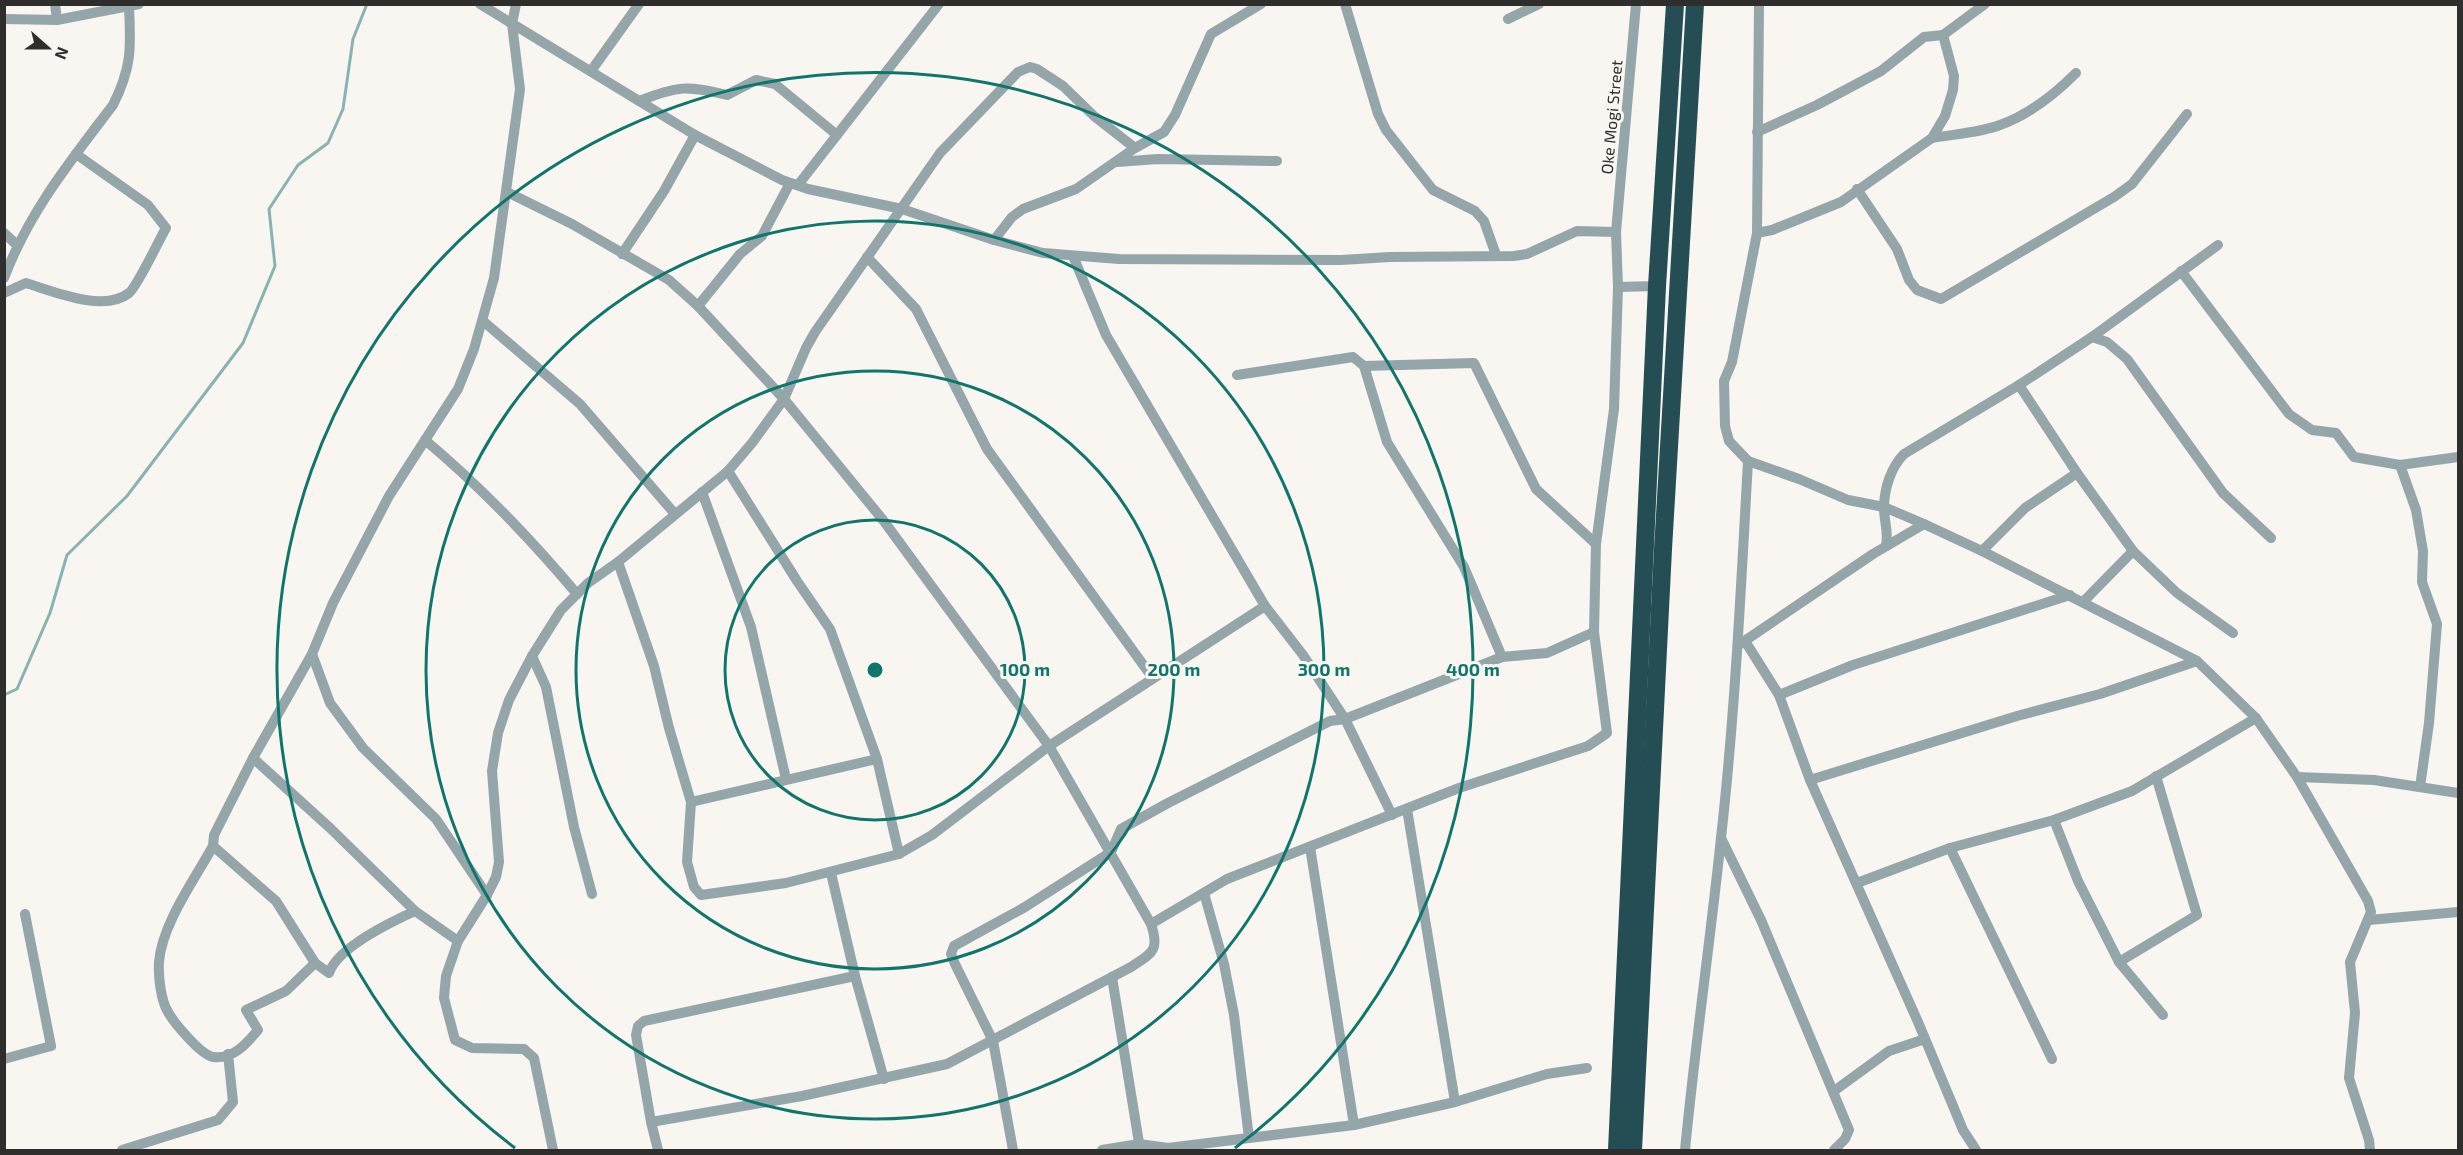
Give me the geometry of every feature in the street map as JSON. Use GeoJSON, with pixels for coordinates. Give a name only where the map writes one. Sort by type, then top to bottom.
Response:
{"type":"FeatureCollection","features":[{"type":"Feature","properties":{"kind":"highway"},"geometry":{"type":"LineString","coordinates":[[1617,1150],[1657,286],[1675,4]]}},
{"type":"Feature","properties":{"kind":"highway"},"geometry":{"type":"LineString","coordinates":[[1633,1150],[1663,549],[1695,4]]}},
{"type":"Feature","properties":{"kind":"street"},"geometry":{"type":"LineString","coordinates":[[55,4],[57,20]]}},
{"type":"Feature","properties":{"kind":"street"},"geometry":{"type":"LineString","coordinates":[[480,4],[694,135],[794,184],[902,209],[994,240],[1043,253],[1119,259],[1341,260],[1527,254],[1577,231],[1616,232]]}},
{"type":"Feature","properties":{"kind":"street"},"geometry":{"type":"LineString","coordinates":[[315,963],[286,991],[246,1010],[258,1030],[242,1048],[214,1057],[202,1053],[167,1011],[159,962],[171,920],[213,846],[214,835],[253,758],[312,654],[319,633],[353,564],[389,496],[458,389],[483,321],[494,278],[507,192],[520,88],[512,24],[516,4]]}},
{"type":"Feature","properties":{"kind":"street"},"geometry":{"type":"LineString","coordinates":[[591,71],[639,4]]}},
{"type":"Feature","properties":{"kind":"street"},"geometry":{"type":"LineString","coordinates":[[698,306],[740,254],[762,236],[794,184],[837,135],[939,4]]}},
{"type":"Feature","properties":{"kind":"street"},"geometry":{"type":"LineString","coordinates":[[994,240],[1012,217],[1023,209],[1067,193],[1135,148],[1164,132],[1170,125],[1211,34],[1261,4]]}},
{"type":"Feature","properties":{"kind":"street"},"geometry":{"type":"LineString","coordinates":[[1345,4],[1378,114],[1386,130],[1432,190],[1475,211],[1484,221],[1497,255]]}},
{"type":"Feature","properties":{"kind":"street"},"geometry":{"type":"LineString","coordinates":[[1508,19],[1539,4]]}},
{"type":"Feature","properties":{"kind":"street","name":"Oke Mogi Street"},"geometry":{"type":"LineString","coordinates":[[1407,809],[1459,788],[1588,746],[1606,733],[1594,632],[1596,544],[1614,409],[1618,287],[1616,232],[1636,4]]}},
{"type":"Feature","properties":{"kind":"street"},"geometry":{"type":"LineString","coordinates":[[1759,4],[1756,132],[1757,233],[1732,362],[1724,381],[1725,426],[1729,441],[1748,461],[1848,500],[1884,507],[1924,524],[2070,595],[2197,661],[2256,717],[2297,777],[2368,901],[2371,912],[2350,962],[2355,1013],[2349,1078],[2369,1140],[2370,1150]]}},
{"type":"Feature","properties":{"kind":"street"},"geometry":{"type":"LineString","coordinates":[[1756,132],[1817,105],[1881,71],[1924,37],[1943,35],[1985,4]]}},
{"type":"Feature","properties":{"kind":"street"},"geometry":{"type":"LineString","coordinates":[[4,19],[57,20],[134,6],[128,70],[113,105],[45,196],[17,245],[4,278]]}},
{"type":"Feature","properties":{"kind":"street"},"geometry":{"type":"LineString","coordinates":[[1932,138],[1945,116],[1953,90],[1954,76],[1943,35]]}},
{"type":"Feature","properties":{"kind":"street"},"geometry":{"type":"LineString","coordinates":[[552,1150],[534,1058],[524,1049],[472,1048],[455,1040],[444,998],[451,956],[496,877],[499,862],[492,771],[498,733],[509,700],[532,656],[561,610],[577,594],[728,471],[784,399],[806,348],[940,153],[1018,72],[1030,67],[1063,86],[1094,116],[1135,148]]}},
{"type":"Feature","properties":{"kind":"street"},"geometry":{"type":"LineString","coordinates":[[1757,233],[1772,230],[1840,201],[1932,138],[1999,126],[2019,117],[2062,87],[2076,73]]}},
{"type":"Feature","properties":{"kind":"street"},"geometry":{"type":"LineString","coordinates":[[639,100],[675,88],[693,87],[727,95],[756,80],[775,84],[837,135]]}},
{"type":"Feature","properties":{"kind":"street"},"geometry":{"type":"LineString","coordinates":[[1857,189],[1897,249],[1909,280],[1917,290],[1941,299],[2114,197],[2132,184],[2187,114]]}},
{"type":"Feature","properties":{"kind":"street"},"geometry":{"type":"LineString","coordinates":[[622,254],[664,191],[694,135]]}},
{"type":"Feature","properties":{"kind":"street"},"geometry":{"type":"LineString","coordinates":[[4,294],[26,284],[85,301],[117,300],[130,292],[166,228],[148,205],[76,154]]}},
{"type":"Feature","properties":{"kind":"street"},"geometry":{"type":"LineString","coordinates":[[1117,162],[1158,159],[1277,161]]}},
{"type":"Feature","properties":{"kind":"street"},"geometry":{"type":"LineString","coordinates":[[507,192],[572,224],[669,280],[698,306],[784,399],[883,520],[1049,746],[1111,852],[1150,924],[1156,941],[1152,953],[1112,977],[947,1064],[802,1096],[651,1122]]}},
{"type":"Feature","properties":{"kind":"street"},"geometry":{"type":"LineString","coordinates":[[4,233],[17,245]]}},
{"type":"Feature","properties":{"kind":"street"},"geometry":{"type":"LineString","coordinates":[[1886,546],[1888,534],[1884,507],[1890,474],[1895,463],[1904,454],[2019,385],[2092,337],[2218,245]]}},
{"type":"Feature","properties":{"kind":"street"},"geometry":{"type":"LineString","coordinates":[[1073,256],[1106,335],[1265,606],[1303,655],[1345,718],[1392,814]]}},
{"type":"Feature","properties":{"kind":"street"},"geometry":{"type":"LineString","coordinates":[[867,257],[916,309],[987,449],[1152,677]]}},
{"type":"Feature","properties":{"kind":"street"},"geometry":{"type":"LineString","coordinates":[[2181,271],[2289,414],[2312,430],[2336,433],[2354,457],[2400,465],[2458,457]]}},
{"type":"Feature","properties":{"kind":"street"},"geometry":{"type":"LineString","coordinates":[[1618,287],[1657,286]]}},
{"type":"Feature","properties":{"kind":"street"},"geometry":{"type":"LineString","coordinates":[[483,321],[580,404],[675,514]]}},
{"type":"Feature","properties":{"kind":"street"},"geometry":{"type":"LineString","coordinates":[[2092,337],[2107,342],[2127,359],[2223,493],[2271,538]]}},
{"type":"Feature","properties":{"kind":"street"},"geometry":{"type":"LineString","coordinates":[[1237,375],[1353,357],[1364,366],[1387,442],[1464,567],[1502,657]]}},
{"type":"Feature","properties":{"kind":"street"},"geometry":{"type":"LineString","coordinates":[[1364,366],[1474,363],[1536,489],[1596,544]]}},
{"type":"Feature","properties":{"kind":"street"},"geometry":{"type":"LineString","coordinates":[[2019,385],[2077,473],[2133,551],[2177,593],[2233,633]]}},
{"type":"Feature","properties":{"kind":"street"},"geometry":{"type":"LineString","coordinates":[[425,440],[471,479],[537,546],[577,594]]}},
{"type":"Feature","properties":{"kind":"street"},"geometry":{"type":"LineString","coordinates":[[1685,1150],[1741,644],[1748,461]]}},
{"type":"Feature","properties":{"kind":"street"},"geometry":{"type":"LineString","coordinates":[[2400,465],[2416,510],[2424,551],[2422,582],[2438,624],[2429,723],[2420,787]]}},
{"type":"Feature","properties":{"kind":"street"},"geometry":{"type":"LineString","coordinates":[[728,471],[796,581],[830,629],[877,759],[899,854]]}},
{"type":"Feature","properties":{"kind":"street"},"geometry":{"type":"LineString","coordinates":[[1982,551],[2025,508],[2077,473]]}},
{"type":"Feature","properties":{"kind":"street"},"geometry":{"type":"LineString","coordinates":[[702,492],[751,627],[786,779]]}},
{"type":"Feature","properties":{"kind":"street"},"geometry":{"type":"LineString","coordinates":[[1741,644],[1886,546],[1924,524]]}},
{"type":"Feature","properties":{"kind":"street"},"geometry":{"type":"LineString","coordinates":[[2082,602],[2133,551]]}},
{"type":"Feature","properties":{"kind":"street"},"geometry":{"type":"LineString","coordinates":[[618,561],[654,666],[669,728],[691,802],[687,862],[694,887],[701,896],[786,883],[899,854],[932,835],[1049,746],[1152,677],[1265,606]]}},
{"type":"Feature","properties":{"kind":"street"},"geometry":{"type":"LineString","coordinates":[[1779,695],[1864,662],[2070,595]]}},
{"type":"Feature","properties":{"kind":"street"},"geometry":{"type":"LineString","coordinates":[[1013,1150],[993,1041],[951,954],[954,946],[1025,907],[1111,852],[1121,830],[1131,824],[1330,721],[1345,718],[1502,657],[1547,653],[1594,632]]}},
{"type":"Feature","properties":{"kind":"street"},"geometry":{"type":"LineString","coordinates":[[1741,644],[1779,695],[1810,780],[1857,883],[1963,1130],[1976,1150]]}},
{"type":"Feature","properties":{"kind":"street"},"geometry":{"type":"LineString","coordinates":[[312,654],[330,703],[363,748],[436,819],[487,895]]}},
{"type":"Feature","properties":{"kind":"street"},"geometry":{"type":"LineString","coordinates":[[532,656],[546,687],[574,827],[592,894]]}},
{"type":"Feature","properties":{"kind":"street"},"geometry":{"type":"LineString","coordinates":[[1810,780],[2017,716],[2100,694],[2197,661]]}},
{"type":"Feature","properties":{"kind":"street"},"geometry":{"type":"LineString","coordinates":[[1857,883],[1950,848],[2054,820],[2132,791],[2256,717]]}},
{"type":"Feature","properties":{"kind":"street"},"geometry":{"type":"LineString","coordinates":[[253,758],[359,855],[415,911],[458,941]]}},
{"type":"Feature","properties":{"kind":"street"},"geometry":{"type":"LineString","coordinates":[[691,802],[877,759]]}},
{"type":"Feature","properties":{"kind":"street"},"geometry":{"type":"LineString","coordinates":[[2119,962],[2197,915],[2156,776]]}},
{"type":"Feature","properties":{"kind":"street"},"geometry":{"type":"LineString","coordinates":[[2297,777],[2374,780],[2458,793]]}},
{"type":"Feature","properties":{"kind":"street"},"geometry":{"type":"LineString","coordinates":[[1150,924],[1227,879],[1407,809],[1455,1102]]}},
{"type":"Feature","properties":{"kind":"street"},"geometry":{"type":"LineString","coordinates":[[2054,820],[2078,881],[2119,962],[2163,1015]]}},
{"type":"Feature","properties":{"kind":"street"},"geometry":{"type":"LineString","coordinates":[[1721,838],[1761,920],[1849,1130],[1845,1139],[1834,1150]]}},
{"type":"Feature","properties":{"kind":"street"},"geometry":{"type":"LineString","coordinates":[[213,846],[276,901],[315,963],[329,973],[333,962],[378,928],[415,911]]}},
{"type":"Feature","properties":{"kind":"street"},"geometry":{"type":"LineString","coordinates":[[1310,846],[1354,1125]]}},
{"type":"Feature","properties":{"kind":"street"},"geometry":{"type":"LineString","coordinates":[[1950,848],[2052,1059]]}},
{"type":"Feature","properties":{"kind":"street"},"geometry":{"type":"LineString","coordinates":[[831,873],[855,976],[884,1079]]}},
{"type":"Feature","properties":{"kind":"street"},"geometry":{"type":"LineString","coordinates":[[1204,893],[1224,964],[1234,1015],[1249,1138]]}},
{"type":"Feature","properties":{"kind":"street"},"geometry":{"type":"LineString","coordinates":[[2369,920],[2458,912]]}},
{"type":"Feature","properties":{"kind":"street"},"geometry":{"type":"LineString","coordinates":[[4,1059],[51,1046],[25,914]]}},
{"type":"Feature","properties":{"kind":"street"},"geometry":{"type":"LineString","coordinates":[[658,1150],[636,1035],[638,1026],[644,1020],[855,976]]}},
{"type":"Feature","properties":{"kind":"street"},"geometry":{"type":"LineString","coordinates":[[1112,977],[1139,1147]]}},
{"type":"Feature","properties":{"kind":"street"},"geometry":{"type":"LineString","coordinates":[[1834,1091],[1889,1051],[1925,1039]]}},
{"type":"Feature","properties":{"kind":"street"},"geometry":{"type":"LineString","coordinates":[[122,1150],[218,1120],[233,1102],[228,1054]]}},
{"type":"Feature","properties":{"kind":"street"},"geometry":{"type":"LineString","coordinates":[[1102,1150],[1139,1147],[1168,1148],[1354,1125],[1455,1102],[1547,1074],[1587,1068]]}},
{"type":"Feature","properties":{"kind":"waterway"},"geometry":{"type":"LineString","coordinates":[[4,695],[17,689],[50,613],[67,555],[127,496],[243,343],[275,266],[269,209],[298,165],[328,143],[343,109],[353,39],[367,4]]}}]}
